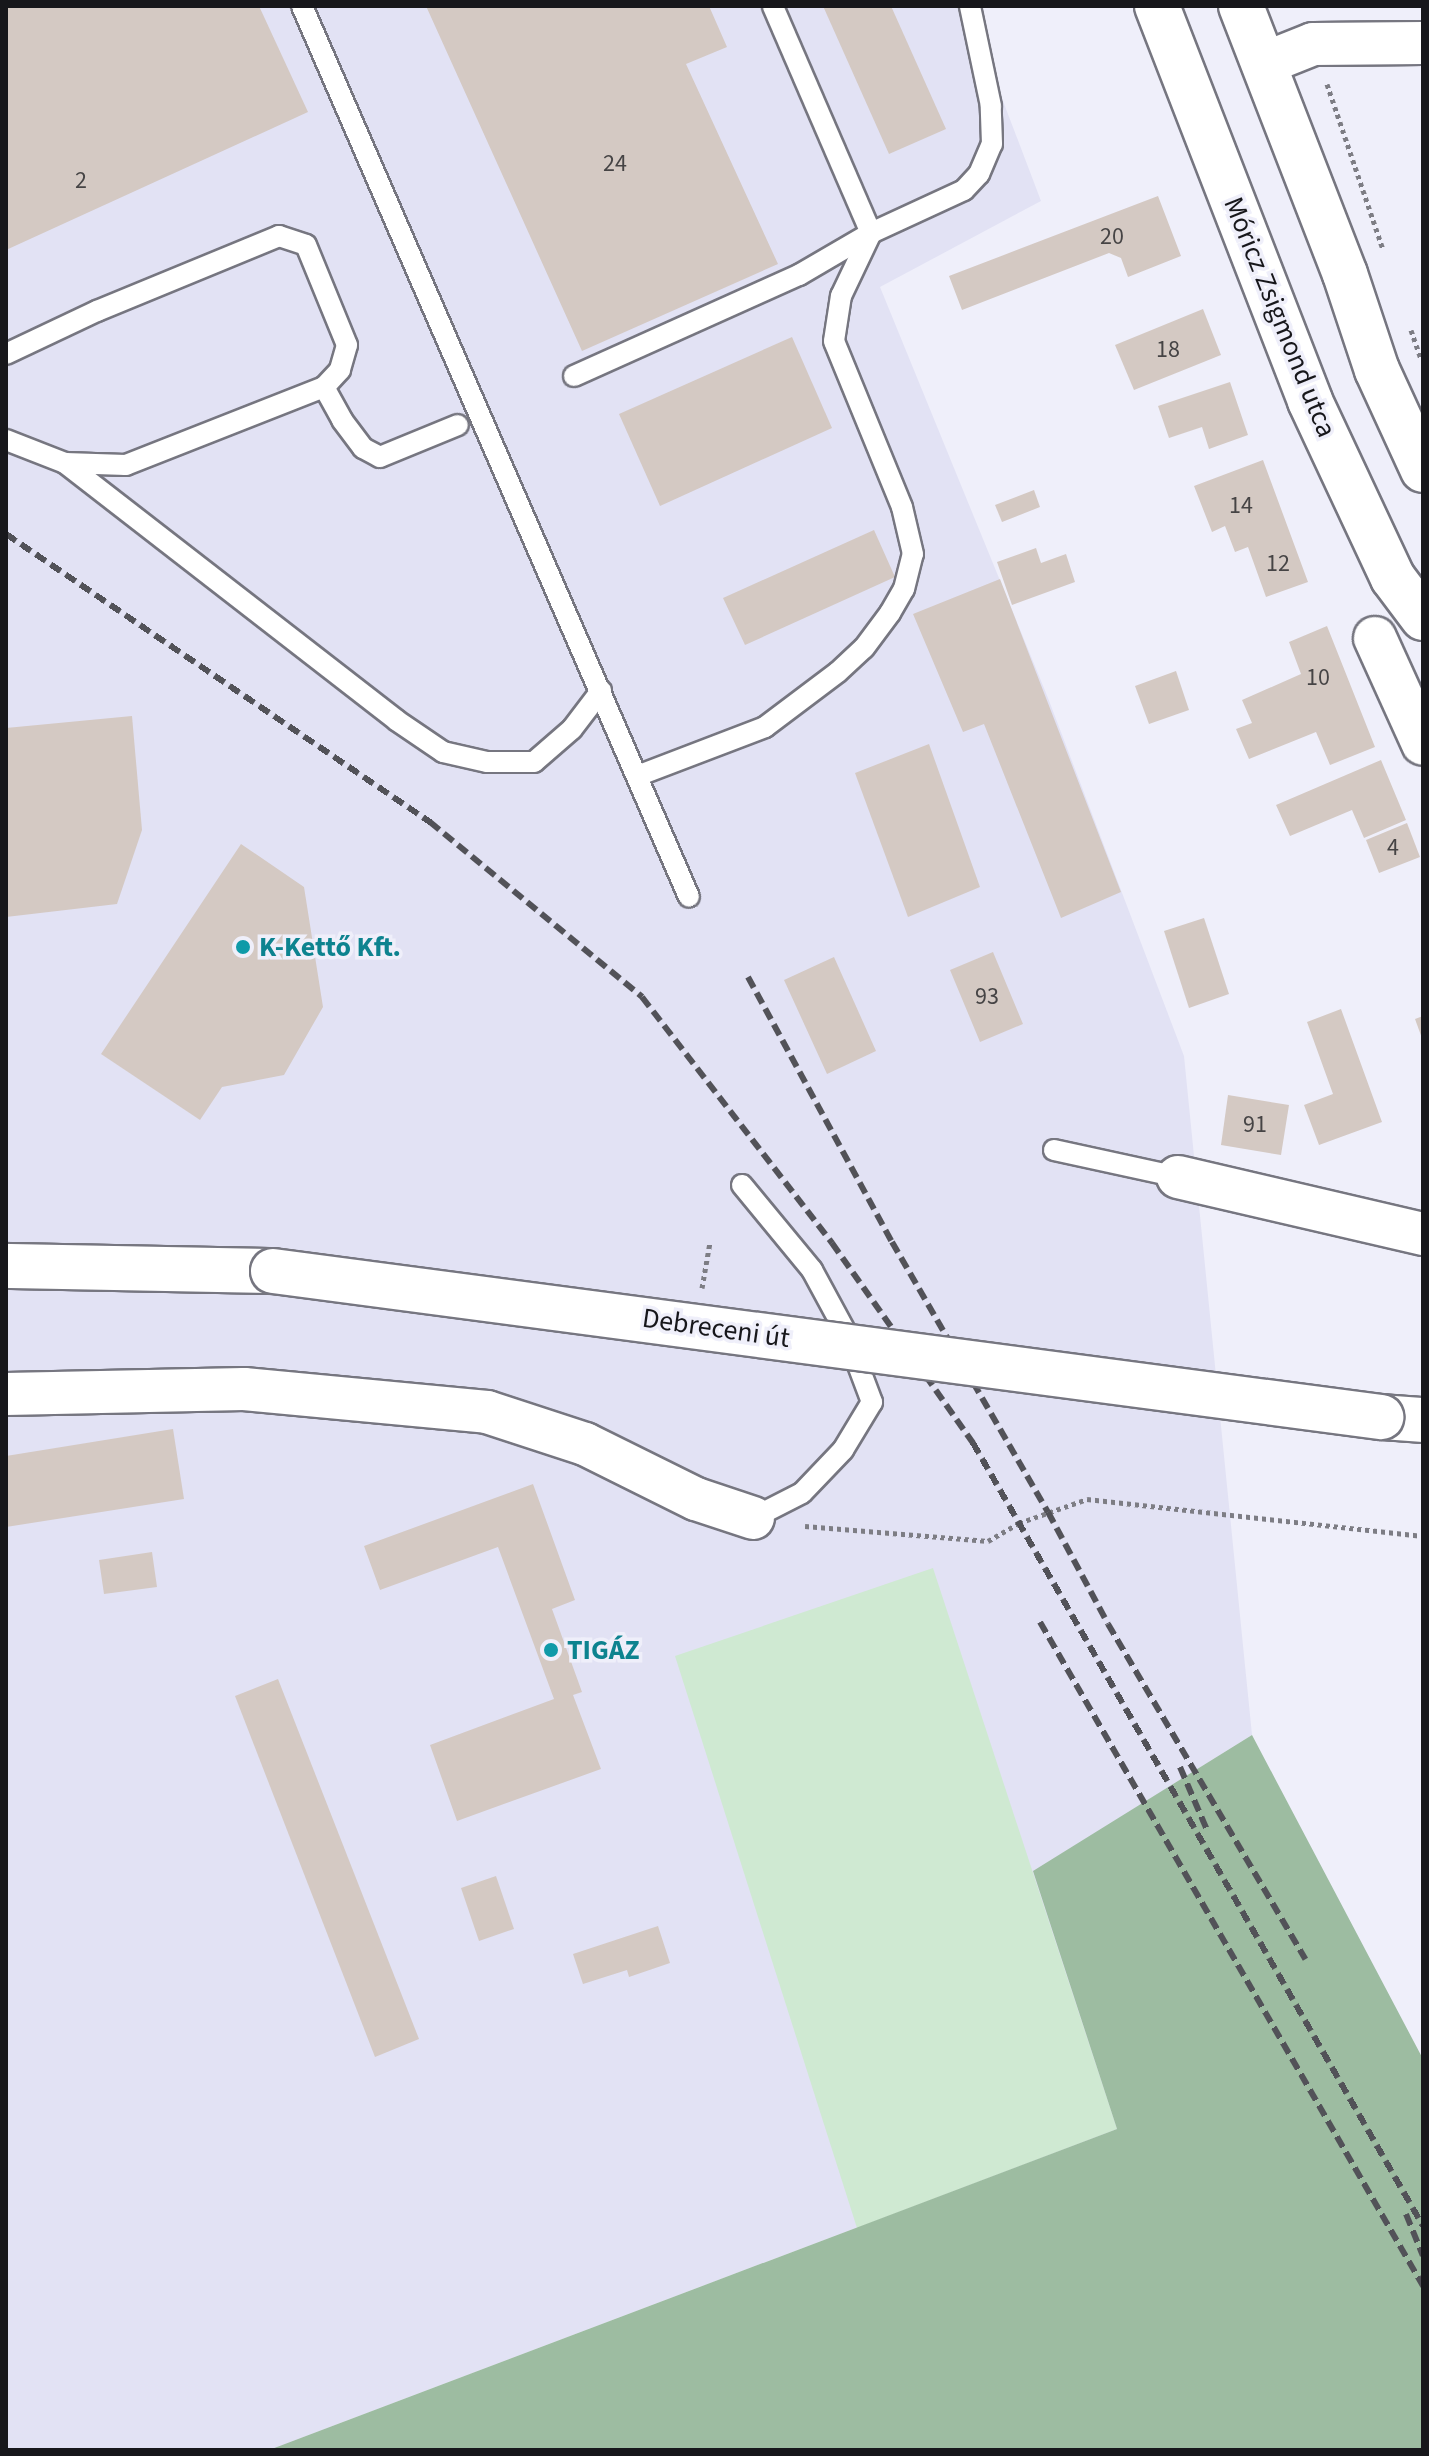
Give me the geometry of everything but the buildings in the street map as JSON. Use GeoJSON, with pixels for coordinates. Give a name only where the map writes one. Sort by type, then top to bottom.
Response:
{"type":"FeatureCollection","features":[{"type":"Feature","properties":{"kind":"main road","name":"Móricz Zsigmond utca"},"geometry":{"type":"LineString","coordinates":[[1157,6],[1310,401],[1393,578],[1423,618]]}},
{"type":"Feature","properties":{"kind":"main road"},"geometry":{"type":"LineString","coordinates":[[1241,6],[1345,274],[1377,370],[1423,470]]}},
{"type":"Feature","properties":{"kind":"main road","name":"Debreceni út"},"geometry":{"type":"LineString","coordinates":[[6,1266],[273,1271],[1402,1419]]}},
{"type":"Feature","properties":{"kind":"street"},"geometry":{"type":"LineString","coordinates":[[1263,64],[1313,44],[1423,43]]}},
{"type":"Feature","properties":{"kind":"street"},"geometry":{"type":"LineString","coordinates":[[1375,638],[1423,744]]}},
{"type":"Feature","properties":{"kind":"street"},"geometry":{"type":"LineString","coordinates":[[1178,1177],[1423,1234]]}},
{"type":"Feature","properties":{"kind":"street"},"geometry":{"type":"LineString","coordinates":[[6,1394],[244,1389],[487,1412],[585,1444],[696,1499],[753,1518]]}},
{"type":"Feature","properties":{"kind":"lane"},"geometry":{"type":"LineString","coordinates":[[302,6],[689,897]]}},
{"type":"Feature","properties":{"kind":"lane"},"geometry":{"type":"LineString","coordinates":[[637,776],[765,727],[864,648],[904,589],[913,554],[902,507],[834,341],[841,296],[871,233],[773,6]]}},
{"type":"Feature","properties":{"kind":"lane"},"geometry":{"type":"LineString","coordinates":[[574,376],[799,275],[871,233],[964,190],[979,174],[992,144],[991,106],[970,6]]}},
{"type":"Feature","properties":{"kind":"lane"},"geometry":{"type":"LineString","coordinates":[[6,354],[97,311],[279,236],[306,245],[347,345],[340,370],[324,387],[126,465],[65,463]]}},
{"type":"Feature","properties":{"kind":"lane"},"geometry":{"type":"LineString","coordinates":[[324,387],[363,448],[380,457],[458,425]]}},
{"type":"Feature","properties":{"kind":"lane"},"geometry":{"type":"LineString","coordinates":[[6,440],[65,463],[396,720],[443,752],[487,762],[534,762],[572,729],[601,691]]}},
{"type":"Feature","properties":{"kind":"lane"},"geometry":{"type":"LineString","coordinates":[[1054,1150],[1178,1177]]}},
{"type":"Feature","properties":{"kind":"lane"},"geometry":{"type":"LineString","coordinates":[[742,1185],[812,1270],[846,1333],[872,1402],[843,1450],[802,1493],[753,1518]]}},
{"type":"Feature","properties":{"kind":"path"},"geometry":{"type":"LineString","coordinates":[[1313,44],[1385,254]]}},
{"type":"Feature","properties":{"kind":"path"},"geometry":{"type":"LineString","coordinates":[[1411,329],[1423,363]]}},
{"type":"Feature","properties":{"kind":"path"},"geometry":{"type":"LineString","coordinates":[[753,1518],[816,1527],[988,1541],[1019,1523],[1087,1499],[1423,1536]]}},
{"type":"Feature","properties":{"kind":"shaded area"},"geometry":{"type":"Polygon","coordinates":[[[6,6],[967,6],[1041,201],[880,287],[1048,698],[1184,1056],[1252,1735],[1034,1871],[1117,2129],[269,2450],[6,2450],[6,6]]]}},
{"type":"Feature","properties":{"kind":"green space"},"geometry":{"type":"Polygon","coordinates":[[[933,1568],[1117,2129],[857,2228],[675,1656],[933,1568]]]}},
{"type":"Feature","properties":{"kind":"green space"},"geometry":{"type":"Polygon","coordinates":[[[1252,1735],[1423,2059],[1423,2450],[269,2450],[1117,2129],[1033,1871],[1252,1735]]]}},
{"type":"Feature","properties":{"kind":"railway"},"geometry":{"type":"LineString","coordinates":[[6,534],[430,822],[642,997],[832,1243],[973,1443],[1423,2226]]}},
{"type":"Feature","properties":{"kind":"railway"},"geometry":{"type":"LineString","coordinates":[[748,977],[892,1242],[1048,1512],[1108,1624],[1305,1959]]}},
{"type":"Feature","properties":{"kind":"railway"},"geometry":{"type":"LineString","coordinates":[[1040,1622],[1423,2286]]}},
{"type":"Feature","properties":{"kind":"railway"},"geometry":{"type":"LineString","coordinates":[[1180,1767],[1207,1830]]}},
{"type":"Feature","properties":{"kind":"railway"},"geometry":{"type":"LineString","coordinates":[[1406,2214],[1423,2256]]}},
{"type":"Feature","properties":{"kind":"place","name":"K-Kettő Kft."},"geometry":{"type":"Point","coordinates":[243,947]}},
{"type":"Feature","properties":{"kind":"place","name":"TIGÁZ"},"geometry":{"type":"Point","coordinates":[551,1650]}}]}
